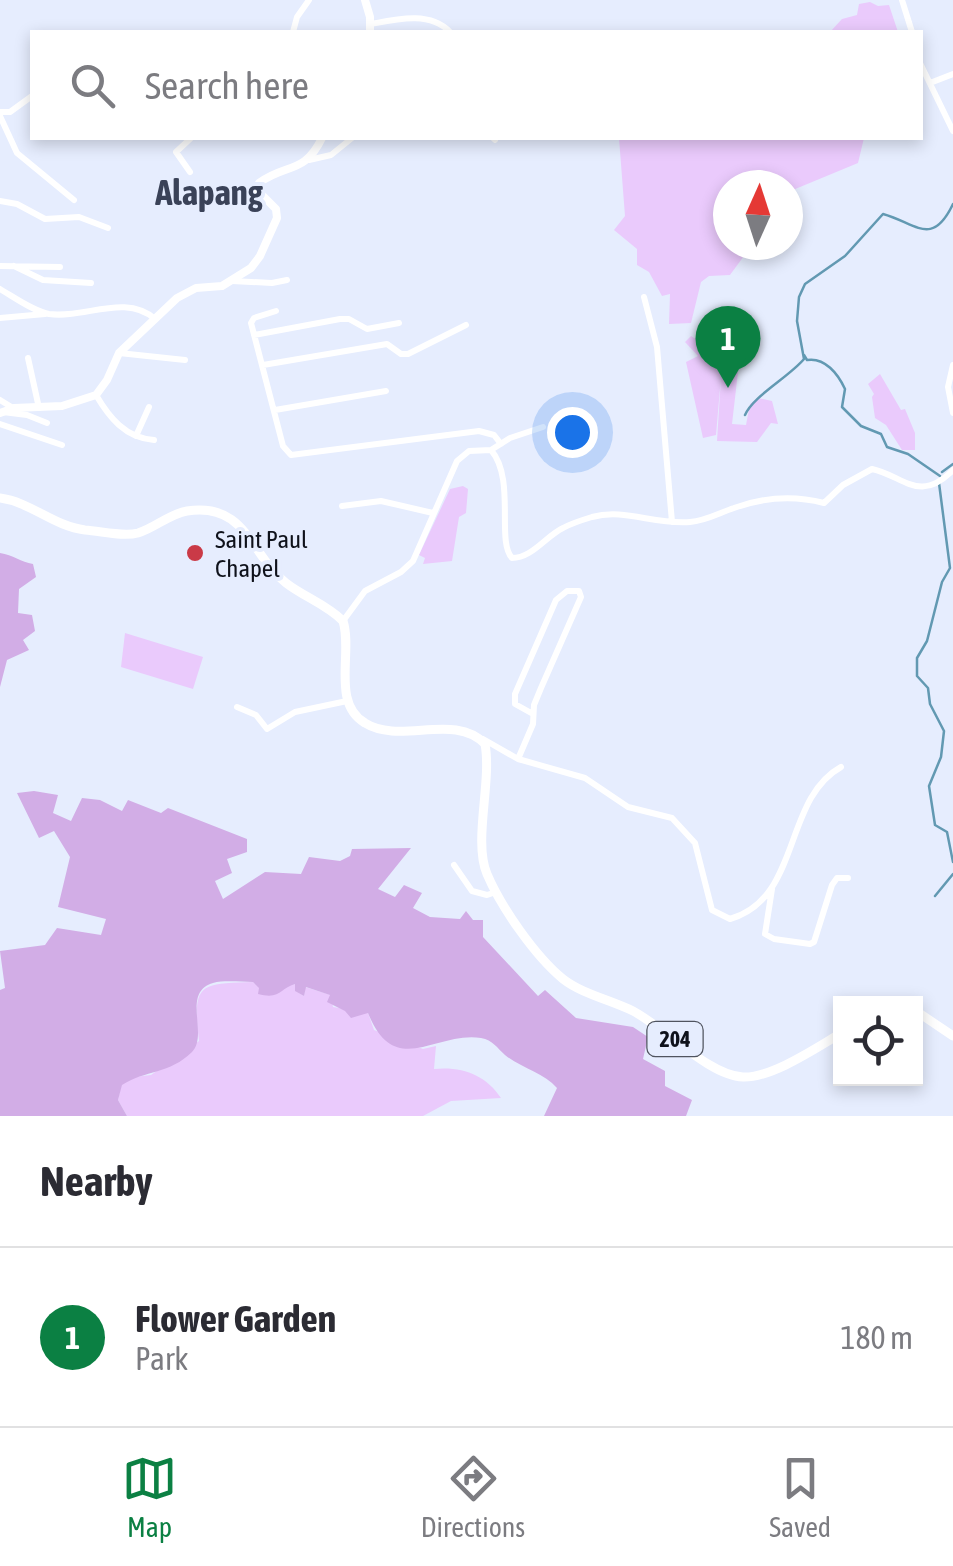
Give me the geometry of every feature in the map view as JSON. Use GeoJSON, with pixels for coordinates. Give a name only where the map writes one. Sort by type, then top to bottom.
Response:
{"type":"FeatureCollection","features":[{"type":"Feature","properties":{"kind":"highway"},"geometry":{"type":"LineString","coordinates":[[0,498],[26,505],[65,527],[124,534],[139,533],[187,511],[219,513],[241,527],[285,582],[343,621],[347,701],[355,715],[374,728],[465,732],[480,738]]}},
{"type":"Feature","properties":{"kind":"highway","name":"204"},"geometry":{"type":"LineString","coordinates":[[480,738],[485,744],[487,764],[483,856],[487,873],[510,916],[562,978],[634,1012],[708,1062],[736,1076],[746,1078],[766,1072],[833,1038]]}},
{"type":"Feature","properties":{"kind":"highway"},"geometry":{"type":"LineString","coordinates":[[923,1016],[953,1036]]}},
{"type":"Feature","properties":{"kind":"main road"},"geometry":{"type":"LineString","coordinates":[[364,0],[370,28]]}},
{"type":"Feature","properties":{"kind":"main road"},"geometry":{"type":"LineString","coordinates":[[1,412],[71,404],[96,395],[105,386],[119,353],[185,292],[217,288],[256,262],[276,222],[276,209],[258,191],[258,182],[309,160],[321,140]]}},
{"type":"Feature","properties":{"kind":"street"},"geometry":{"type":"LineString","coordinates":[[293,30],[296,17],[310,0]]}},
{"type":"Feature","properties":{"kind":"street"},"geometry":{"type":"LineString","coordinates":[[902,0],[911,30]]}},
{"type":"Feature","properties":{"kind":"street"},"geometry":{"type":"LineString","coordinates":[[370,28],[427,19],[448,30]]}},
{"type":"Feature","properties":{"kind":"street"},"geometry":{"type":"LineString","coordinates":[[923,69],[953,131]]}},
{"type":"Feature","properties":{"kind":"street"},"geometry":{"type":"LineString","coordinates":[[930,83],[953,74]]}},
{"type":"Feature","properties":{"kind":"street"},"geometry":{"type":"LineString","coordinates":[[30,97],[10,112],[0,114],[17,153],[74,200]]}},
{"type":"Feature","properties":{"kind":"street"},"geometry":{"type":"LineString","coordinates":[[189,140],[176,152],[190,172]]}},
{"type":"Feature","properties":{"kind":"street"},"geometry":{"type":"LineString","coordinates":[[309,160],[331,154],[349,140]]}},
{"type":"Feature","properties":{"kind":"street"},"geometry":{"type":"LineString","coordinates":[[0,201],[17,204],[44,219],[78,218],[108,228]]}},
{"type":"Feature","properties":{"kind":"street"},"geometry":{"type":"LineString","coordinates":[[0,266],[60,267]]}},
{"type":"Feature","properties":{"kind":"street"},"geometry":{"type":"LineString","coordinates":[[14,266],[43,280],[91,283]]}},
{"type":"Feature","properties":{"kind":"street"},"geometry":{"type":"LineString","coordinates":[[231,281],[266,284],[287,280]]}},
{"type":"Feature","properties":{"kind":"street"},"geometry":{"type":"LineString","coordinates":[[0,289],[46,314]]}},
{"type":"Feature","properties":{"kind":"street"},"geometry":{"type":"LineString","coordinates":[[644,297],[657,347],[672,522]]}},
{"type":"Feature","properties":{"kind":"street"},"geometry":{"type":"LineString","coordinates":[[0,318],[124,307],[145,311],[156,320]]}},
{"type":"Feature","properties":{"kind":"street"},"geometry":{"type":"LineString","coordinates":[[276,312],[252,319],[283,446],[291,454],[479,432],[494,435],[501,444]]}},
{"type":"Feature","properties":{"kind":"street"},"geometry":{"type":"LineString","coordinates":[[254,335],[346,318],[366,330],[399,323]]}},
{"type":"Feature","properties":{"kind":"street"},"geometry":{"type":"LineString","coordinates":[[263,365],[389,344],[401,354],[408,354],[466,325]]}},
{"type":"Feature","properties":{"kind":"street"},"geometry":{"type":"LineString","coordinates":[[119,353],[185,360]]}},
{"type":"Feature","properties":{"kind":"street"},"geometry":{"type":"LineString","coordinates":[[28,358],[38,408]]}},
{"type":"Feature","properties":{"kind":"street"},"geometry":{"type":"LineString","coordinates":[[953,364],[948,387],[953,414]]}},
{"type":"Feature","properties":{"kind":"street"},"geometry":{"type":"LineString","coordinates":[[275,410],[386,391]]}},
{"type":"Feature","properties":{"kind":"street"},"geometry":{"type":"LineString","coordinates":[[96,395],[111,418],[136,436],[154,440]]}},
{"type":"Feature","properties":{"kind":"street"},"geometry":{"type":"LineString","coordinates":[[0,400],[14,408]]}},
{"type":"Feature","properties":{"kind":"street"},"geometry":{"type":"LineString","coordinates":[[136,436],[149,408]]}},
{"type":"Feature","properties":{"kind":"street"},"geometry":{"type":"LineString","coordinates":[[1,412],[47,423]]}},
{"type":"Feature","properties":{"kind":"street"},"geometry":{"type":"LineString","coordinates":[[0,424],[62,445]]}},
{"type":"Feature","properties":{"kind":"street"},"geometry":{"type":"LineString","coordinates":[[343,621],[365,591],[413,561],[461,455],[469,450],[491,450],[543,427]]}},
{"type":"Feature","properties":{"kind":"street"},"geometry":{"type":"LineString","coordinates":[[491,450],[504,476],[505,549],[512,558],[525,556],[561,528],[595,516],[620,513],[646,521],[698,522],[741,505],[791,496],[824,502],[872,469],[914,486],[944,478],[953,470]]}},
{"type":"Feature","properties":{"kind":"street"},"geometry":{"type":"LineString","coordinates":[[342,506],[381,501],[434,514]]}},
{"type":"Feature","properties":{"kind":"street"},"geometry":{"type":"LineString","coordinates":[[518,759],[533,724],[540,688],[581,598],[579,591],[567,591],[556,600],[515,694],[515,704],[533,714]]}},
{"type":"Feature","properties":{"kind":"street"},"geometry":{"type":"LineString","coordinates":[[237,707],[255,714],[267,729],[295,712],[347,701]]}},
{"type":"Feature","properties":{"kind":"street"},"geometry":{"type":"LineString","coordinates":[[480,738],[518,759],[585,778],[628,807],[664,814],[680,824],[694,843],[717,915],[730,920],[739,917],[771,895]]}},
{"type":"Feature","properties":{"kind":"street"},"geometry":{"type":"LineString","coordinates":[[762,899],[788,858],[808,799],[821,780],[840,767]]}},
{"type":"Feature","properties":{"kind":"street"},"geometry":{"type":"LineString","coordinates":[[454,865],[472,891],[487,895],[497,892]]}},
{"type":"Feature","properties":{"kind":"street"},"geometry":{"type":"LineString","coordinates":[[774,883],[764,932],[767,937],[812,944],[832,885],[838,878],[848,878]]}},
{"type":"Feature","properties":{"kind":"shaded area"},"geometry":{"type":"Polygon","coordinates":[[[859,4],[889,5],[897,30],[832,30],[842,19],[857,15],[859,4]]]}},
{"type":"Feature","properties":{"kind":"shaded area"},"geometry":{"type":"Polygon","coordinates":[[[619,140],[864,140],[858,163],[803,186],[803,170],[713,170],[713,260],[741,260],[730,275],[709,276],[701,282],[691,323],[669,324],[670,294],[662,296],[649,272],[637,265],[637,249],[614,230],[625,216],[619,140]]]}},
{"type":"Feature","properties":{"kind":"shaded area"},"geometry":{"type":"Polygon","coordinates":[[[691,336],[738,372],[732,424],[746,425],[750,404],[758,398],[772,401],[778,424],[771,423],[757,442],[717,441],[721,377],[716,435],[703,438],[686,362],[698,356],[685,342],[691,336]]]}},
{"type":"Feature","properties":{"kind":"shaded area"},"geometry":{"type":"Polygon","coordinates":[[[880,374],[901,410],[905,409],[915,433],[915,450],[902,450],[886,425],[875,418],[874,394],[868,384],[880,374]]]}},
{"type":"Feature","properties":{"kind":"shaded area"},"geometry":{"type":"Polygon","coordinates":[[[450,489],[468,489],[466,513],[459,517],[452,561],[423,564],[425,558],[419,555],[450,489]]]}},
{"type":"Feature","properties":{"kind":"shaded area"},"geometry":{"type":"Polygon","coordinates":[[[0,553],[33,564],[36,577],[19,589],[18,613],[32,615],[35,631],[23,640],[29,650],[7,660],[0,687],[0,553]]]}},
{"type":"Feature","properties":{"kind":"shaded area"},"geometry":{"type":"Polygon","coordinates":[[[125,633],[203,657],[193,689],[121,667],[125,633]]]}},
{"type":"Feature","properties":{"kind":"shaded area"},"geometry":{"type":"Polygon","coordinates":[[[17,793],[58,795],[53,813],[71,821],[82,798],[100,800],[122,811],[128,800],[161,813],[168,808],[247,839],[247,852],[227,859],[232,873],[215,881],[223,899],[265,872],[301,874],[309,857],[340,861],[350,856],[352,849],[411,848],[378,889],[395,897],[404,885],[422,893],[413,908],[430,917],[460,919],[466,911],[473,920],[483,920],[483,937],[538,996],[545,990],[576,1018],[633,1027],[648,1037],[643,1059],[665,1071],[665,1086],[692,1100],[686,1116],[544,1116],[557,1088],[511,1060],[489,1041],[464,1038],[403,1049],[379,1033],[368,1013],[351,1018],[327,1002],[330,995],[306,987],[304,996],[295,991],[295,984],[276,995],[258,994],[259,988],[253,982],[227,981],[213,983],[199,995],[198,1035],[192,1052],[175,1064],[122,1085],[118,1100],[127,1116],[0,1116],[0,990],[5,988],[0,951],[45,945],[57,928],[101,935],[106,919],[58,907],[70,857],[54,831],[39,838],[17,793]]]}},
{"type":"Feature","properties":{"kind":"shaded area"},"geometry":{"type":"Polygon","coordinates":[[[253,982],[260,988],[296,984],[296,991],[304,996],[305,987],[331,995],[333,1007],[368,1013],[374,1030],[423,1049],[436,1046],[434,1069],[472,1074],[488,1083],[501,1098],[451,1101],[423,1116],[127,1116],[118,1100],[121,1085],[134,1077],[151,1075],[199,1041],[197,1007],[204,990],[221,984],[253,982]]]}},
{"type":"Feature","properties":{"kind":"waterway"},"geometry":{"type":"LineString","coordinates":[[745,415],[755,401],[804,359],[797,321],[799,297],[805,284],[845,256],[883,214],[930,229],[938,225],[953,204]]}},
{"type":"Feature","properties":{"kind":"waterway"},"geometry":{"type":"LineString","coordinates":[[804,355],[835,372],[845,389],[842,407],[861,426],[881,434],[887,447],[908,454],[940,476]]}},
{"type":"Feature","properties":{"kind":"waterway"},"geometry":{"type":"LineString","coordinates":[[942,472],[953,464]]}},
{"type":"Feature","properties":{"kind":"waterway"},"geometry":{"type":"LineString","coordinates":[[939,483],[950,568],[942,582],[927,641],[917,658],[917,676],[928,688],[930,704],[944,731],[941,757],[929,786],[935,825],[947,832],[953,862]]}},
{"type":"Feature","properties":{"kind":"waterway"},"geometry":{"type":"LineString","coordinates":[[935,896],[953,874]]}},
{"type":"Feature","properties":{"kind":"place","name":"Flower Garden"},"geometry":{"type":"Point","coordinates":[728,388]}},
{"type":"Feature","properties":{"kind":"place","name":"Saint Paul Chapel"},"geometry":{"type":"Point","coordinates":[195,553]}},
{"type":"Feature","properties":{"kind":"district","name":"Alapang"},"geometry":{"type":"Point","coordinates":[209,193]}}]}
